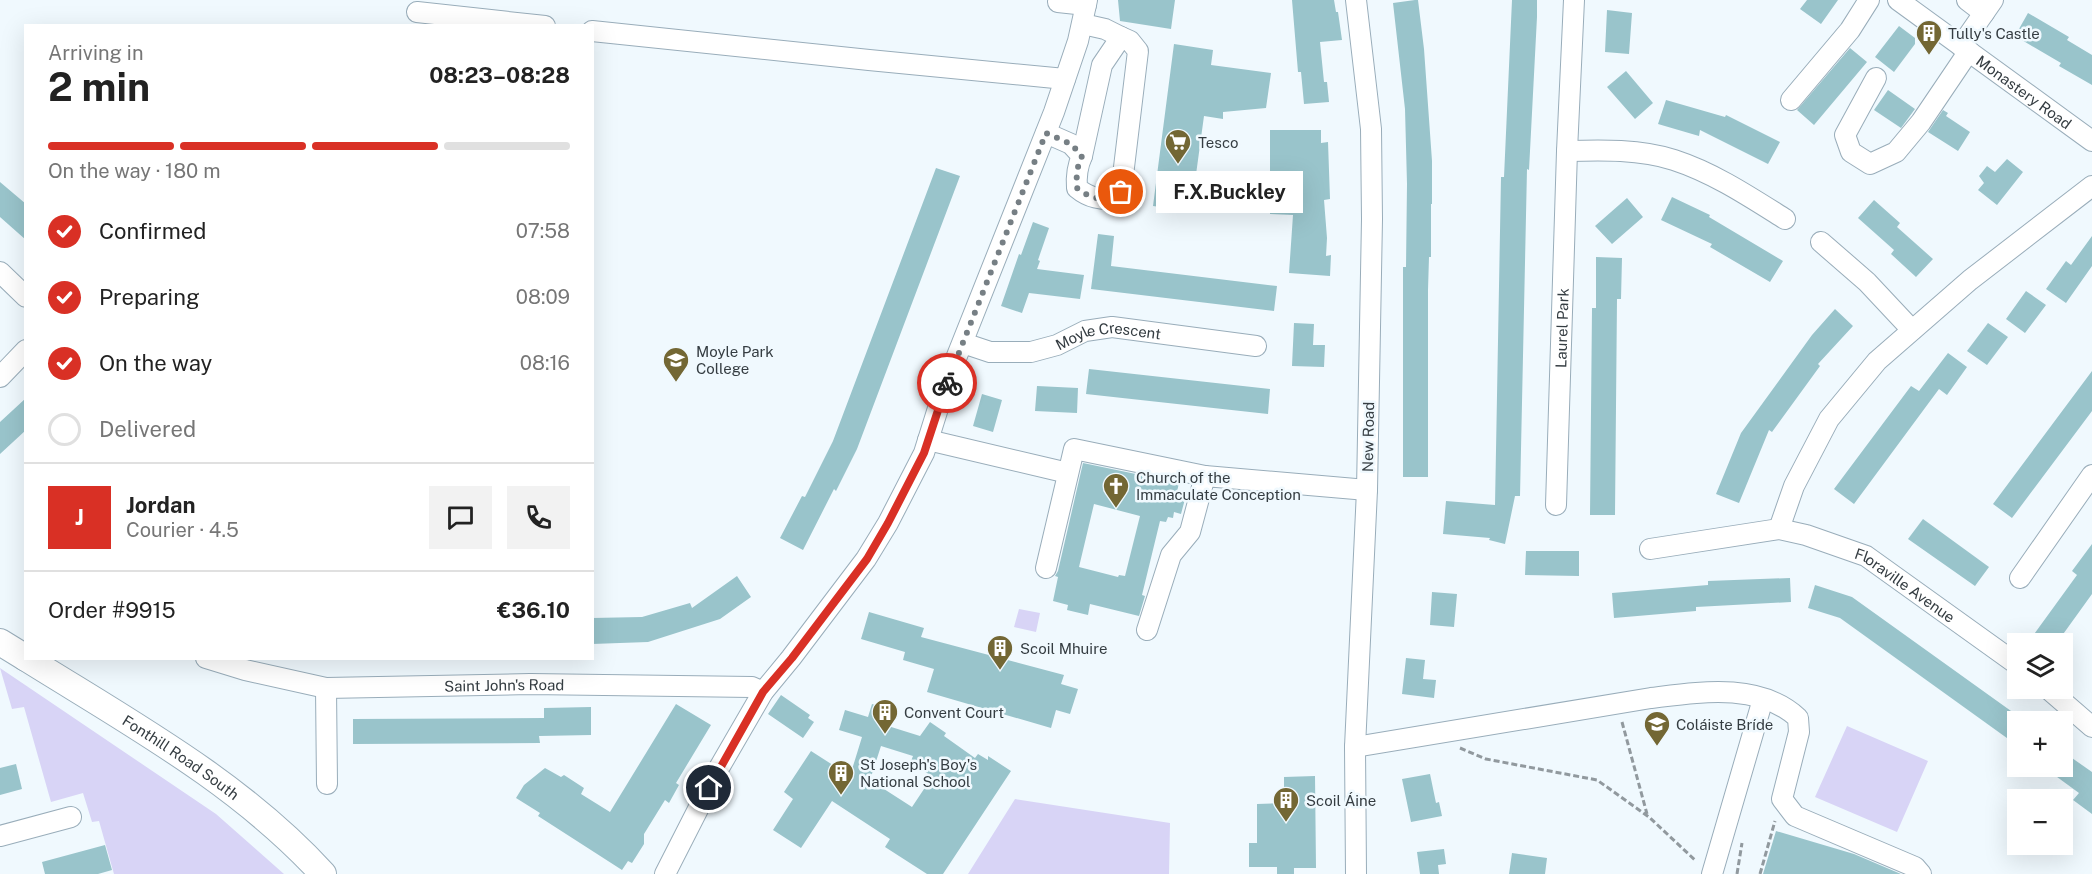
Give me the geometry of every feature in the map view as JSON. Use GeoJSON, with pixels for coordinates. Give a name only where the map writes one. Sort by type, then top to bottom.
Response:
{"type":"FeatureCollection","features":[{"type":"Feature","properties":{"kind":"main road","name":"Fonthill Road South"},"geometry":{"type":"LineString","coordinates":[[0,642],[24,657]]}},
{"type":"Feature","properties":{"kind":"main road","name":"Fonthill Road South"},"geometry":{"type":"LineString","coordinates":[[29,660],[198,767],[258,811],[323,874]]}},
{"type":"Feature","properties":{"kind":"street","name":"New Road"},"geometry":{"type":"LineString","coordinates":[[1356,0],[1371,129],[1372,219],[1367,490],[1355,747],[1356,874]]}},
{"type":"Feature","properties":{"kind":"street","name":"Laurel Park"},"geometry":{"type":"LineString","coordinates":[[1556,505],[1574,0]]}},
{"type":"Feature","properties":{"kind":"street"},"geometry":{"type":"LineString","coordinates":[[1791,100],[1850,30],[1869,0]]}},
{"type":"Feature","properties":{"kind":"street","name":"Monastery Road"},"geometry":{"type":"LineString","coordinates":[[1898,0],[2092,141]]}},
{"type":"Feature","properties":{"kind":"street"},"geometry":{"type":"LineString","coordinates":[[1876,78],[1845,135],[1851,152],[1870,164],[1896,152],[1921,122],[1989,6],[1967,0]]}},
{"type":"Feature","properties":{"kind":"street"},"geometry":{"type":"LineString","coordinates":[[1058,2],[1085,10],[1104,29],[1130,41],[1138,51],[1121,192],[1117,200],[1103,200],[1086,195],[1077,188],[1078,165],[1102,65],[1121,37]]}},
{"type":"Feature","properties":{"kind":"street"},"geometry":{"type":"LineString","coordinates":[[671,872],[719,768],[763,692],[792,658],[867,559],[924,453],[945,386],[1046,133],[1085,10]]}},
{"type":"Feature","properties":{"kind":"street"},"geometry":{"type":"LineString","coordinates":[[417,12],[527,24]]}},
{"type":"Feature","properties":{"kind":"street"},"geometry":{"type":"LineString","coordinates":[[594,31],[1065,79]]}},
{"type":"Feature","properties":{"kind":"street"},"geometry":{"type":"LineString","coordinates":[[1046,133],[1071,144],[1082,156]]}},
{"type":"Feature","properties":{"kind":"street"},"geometry":{"type":"LineString","coordinates":[[1567,151],[1642,154],[1672,159],[1733,187],[1785,219]]}},
{"type":"Feature","properties":{"kind":"street"},"geometry":{"type":"LineString","coordinates":[[1779,529],[1794,486],[1829,419],[1877,361],[1970,280],[2092,186]]}},
{"type":"Feature","properties":{"kind":"street"},"geometry":{"type":"LineString","coordinates":[[1821,242],[1867,282],[1912,330]]}},
{"type":"Feature","properties":{"kind":"street"},"geometry":{"type":"LineString","coordinates":[[0,272],[24,295]]}},
{"type":"Feature","properties":{"kind":"street","name":"Moyle Crescent"},"geometry":{"type":"LineString","coordinates":[[963,343],[990,352],[1031,352],[1057,345],[1085,331],[1112,327],[1256,346]]}},
{"type":"Feature","properties":{"kind":"street"},"geometry":{"type":"LineString","coordinates":[[0,377],[24,352]]}},
{"type":"Feature","properties":{"kind":"street"},"geometry":{"type":"LineString","coordinates":[[928,440],[1068,473]]}},
{"type":"Feature","properties":{"kind":"street"},"geometry":{"type":"LineString","coordinates":[[1046,568],[1074,449],[1205,476],[1367,490]]}},
{"type":"Feature","properties":{"kind":"street"},"geometry":{"type":"LineString","coordinates":[[2020,578],[2092,475]]}},
{"type":"Feature","properties":{"kind":"street"},"geometry":{"type":"LineString","coordinates":[[1147,630],[1172,555],[1190,532],[1205,476]]}},
{"type":"Feature","properties":{"kind":"street","name":"Floraville Avenue"},"geometry":{"type":"LineString","coordinates":[[1650,549],[1779,529],[1806,535],[1866,556],[2007,657]]}},
{"type":"Feature","properties":{"kind":"street","name":"Saint John's Road"},"geometry":{"type":"LineString","coordinates":[[212,660],[245,670],[326,688],[538,684],[752,687],[763,692]]}},
{"type":"Feature","properties":{"kind":"street"},"geometry":{"type":"LineString","coordinates":[[326,688],[327,784]]}},
{"type":"Feature","properties":{"kind":"street"},"geometry":{"type":"LineString","coordinates":[[1355,747],[1692,693],[1739,692],[1773,702],[1798,718],[1799,732],[1782,799],[1795,816],[1915,867],[1921,874]]}},
{"type":"Feature","properties":{"kind":"street"},"geometry":{"type":"LineString","coordinates":[[1708,870],[1725,828],[1763,699]]}},
{"type":"Feature","properties":{"kind":"street"},"geometry":{"type":"LineString","coordinates":[[2060,699],[2092,727]]}},
{"type":"Feature","properties":{"kind":"street"},"geometry":{"type":"LineString","coordinates":[[0,836],[71,817]]}},
{"type":"Feature","properties":{"kind":"path"},"geometry":{"type":"LineString","coordinates":[[1617,704],[1647,816]]}},
{"type":"Feature","properties":{"kind":"path"},"geometry":{"type":"LineString","coordinates":[[1431,736],[1486,759],[1598,780],[1647,816],[1708,870]]}},
{"type":"Feature","properties":{"kind":"path"},"geometry":{"type":"LineString","coordinates":[[1760,874],[1782,799]]}},
{"type":"Feature","properties":{"kind":"path"},"geometry":{"type":"LineString","coordinates":[[1737,874],[1742,843]]}},
{"type":"Feature","properties":{"kind":"shaded area"},"geometry":{"type":"Polygon","coordinates":[[[1019,609],[1040,613],[1036,632],[1014,627],[1019,609]]]}},
{"type":"Feature","properties":{"kind":"shaded area"},"geometry":{"type":"Polygon","coordinates":[[[0,668],[216,814],[284,874],[114,874],[99,821],[92,822],[83,793],[51,802],[24,707],[12,709],[0,668]]]}},
{"type":"Feature","properties":{"kind":"shaded area"},"geometry":{"type":"Polygon","coordinates":[[[1847,726],[1928,761],[1897,832],[1815,797],[1847,726]]]}},
{"type":"Feature","properties":{"kind":"shaded area"},"geometry":{"type":"Polygon","coordinates":[[[1015,799],[1170,823],[1169,874],[968,874],[1015,799]]]}},
{"type":"Feature","properties":{"kind":"building"},"geometry":{"type":"Polygon","coordinates":[[[1118,0],[1175,0],[1171,29],[1120,21],[1118,0]]]}},
{"type":"Feature","properties":{"kind":"building"},"geometry":{"type":"Polygon","coordinates":[[[1292,0],[1334,0],[1342,40],[1320,42],[1324,82],[1327,82],[1329,102],[1304,104],[1301,72],[1298,72],[1292,0]]]}},
{"type":"Feature","properties":{"kind":"building"},"geometry":{"type":"Polygon","coordinates":[[[1418,0],[1432,161],[1431,257],[1429,257],[1428,290],[1428,477],[1403,477],[1403,267],[1406,267],[1407,184],[1405,109],[1393,3],[1418,0]]]}},
{"type":"Feature","properties":{"kind":"building"},"geometry":{"type":"Polygon","coordinates":[[[1512,0],[1537,0],[1537,17],[1529,170],[1527,169],[1520,496],[1515,496],[1505,544],[1489,540],[1490,538],[1443,534],[1446,501],[1495,505],[1501,177],[1504,177],[1512,0]]]}},
{"type":"Feature","properties":{"kind":"building"},"geometry":{"type":"Polygon","coordinates":[[[1807,0],[1838,0],[1821,24],[1800,9],[1807,0]]]}},
{"type":"Feature","properties":{"kind":"building"},"geometry":{"type":"Polygon","coordinates":[[[1607,10],[1632,13],[1629,54],[1605,52],[1607,10]]]}},
{"type":"Feature","properties":{"kind":"building"},"geometry":{"type":"Polygon","coordinates":[[[2028,13],[2069,37],[2067,40],[2092,55],[2092,85],[2059,66],[2061,63],[2015,36],[2028,13]]]}},
{"type":"Feature","properties":{"kind":"building"},"geometry":{"type":"Polygon","coordinates":[[[1899,26],[1915,38],[1915,44],[1894,72],[1875,57],[1899,26]]]}},
{"type":"Feature","properties":{"kind":"building","name":"Tesco"},"geometry":{"type":"Polygon","coordinates":[[[1174,44],[1213,50],[1211,65],[1271,73],[1266,108],[1223,112],[1223,119],[1204,116],[1191,211],[1153,206],[1174,44]]]}},
{"type":"Feature","properties":{"kind":"building"},"geometry":{"type":"Polygon","coordinates":[[[1850,48],[1867,62],[1814,125],[1797,110],[1850,48]]]}},
{"type":"Feature","properties":{"kind":"building"},"geometry":{"type":"Polygon","coordinates":[[[1626,71],[1653,103],[1635,119],[1607,87],[1626,71]]]}},
{"type":"Feature","properties":{"kind":"building"},"geometry":{"type":"Polygon","coordinates":[[[1888,90],[1915,109],[1901,128],[1874,110],[1888,90]]]}},
{"type":"Feature","properties":{"kind":"building"},"geometry":{"type":"Polygon","coordinates":[[[1666,100],[1725,117],[1726,115],[1780,142],[1768,164],[1700,130],[1699,136],[1658,124],[1666,100]]]}},
{"type":"Feature","properties":{"kind":"building"},"geometry":{"type":"Polygon","coordinates":[[[1943,110],[1948,113],[1946,116],[1970,132],[1958,151],[1928,132],[1943,110]]]}},
{"type":"Feature","properties":{"kind":"building"},"geometry":{"type":"Polygon","coordinates":[[[1270,130],[1321,130],[1321,143],[1328,142],[1330,199],[1324,200],[1326,256],[1331,255],[1330,276],[1289,273],[1293,215],[1270,214],[1270,130]]]}},
{"type":"Feature","properties":{"kind":"building"},"geometry":{"type":"Polygon","coordinates":[[[2007,159],[2023,172],[1997,205],[1978,190],[1984,183],[1979,176],[1987,166],[1995,172],[2007,159]]]}},
{"type":"Feature","properties":{"kind":"building"},"geometry":{"type":"Polygon","coordinates":[[[936,168],[960,176],[857,449],[803,550],[780,538],[802,496],[805,497],[833,441],[936,168]]]}},
{"type":"Feature","properties":{"kind":"building"},"geometry":{"type":"Polygon","coordinates":[[[0,182],[24,202],[24,238],[0,217],[0,182]]]}},
{"type":"Feature","properties":{"kind":"building"},"geometry":{"type":"Polygon","coordinates":[[[1672,197],[1710,215],[1709,217],[1783,261],[1770,282],[1710,247],[1712,244],[1661,220],[1672,197]]]}},
{"type":"Feature","properties":{"kind":"building"},"geometry":{"type":"Polygon","coordinates":[[[1627,198],[1643,217],[1612,244],[1595,226],[1627,198]]]}},
{"type":"Feature","properties":{"kind":"building"},"geometry":{"type":"Polygon","coordinates":[[[1874,200],[1900,223],[1897,227],[1933,259],[1916,277],[1891,254],[1894,250],[1858,218],[1874,200]]]}},
{"type":"Feature","properties":{"kind":"building"},"geometry":{"type":"Polygon","coordinates":[[[1033,222],[1049,228],[1037,269],[1084,275],[1080,299],[1029,293],[1022,313],[1001,306],[1033,222]]]}},
{"type":"Feature","properties":{"kind":"building"},"geometry":{"type":"Polygon","coordinates":[[[1098,234],[1114,236],[1111,266],[1277,286],[1274,311],[1091,289],[1098,234]]]}},
{"type":"Feature","properties":{"kind":"building"},"geometry":{"type":"Polygon","coordinates":[[[2092,236],[2092,266],[2066,303],[2046,289],[2066,261],[2071,265],[2092,236]]]}},
{"type":"Feature","properties":{"kind":"building"},"geometry":{"type":"Polygon","coordinates":[[[1596,257],[1622,258],[1621,299],[1617,299],[1615,515],[1590,515],[1592,308],[1596,308],[1596,257]]]}},
{"type":"Feature","properties":{"kind":"building"},"geometry":{"type":"Polygon","coordinates":[[[2026,291],[2046,305],[2025,333],[2006,319],[2026,291]]]}},
{"type":"Feature","properties":{"kind":"building"},"geometry":{"type":"Polygon","coordinates":[[[1835,309],[1853,326],[1818,364],[1820,366],[1772,432],[1769,430],[1739,503],[1716,494],[1741,433],[1812,335],[1835,309]]]}},
{"type":"Feature","properties":{"kind":"building"},"geometry":{"type":"Polygon","coordinates":[[[1294,323],[1314,324],[1313,345],[1325,345],[1324,367],[1292,366],[1294,323]]]}},
{"type":"Feature","properties":{"kind":"building"},"geometry":{"type":"Polygon","coordinates":[[[1988,323],[2008,337],[1987,365],[1967,351],[1988,323]]]}},
{"type":"Feature","properties":{"kind":"building"},"geometry":{"type":"Polygon","coordinates":[[[1948,353],[1967,367],[1947,395],[1939,389],[1854,504],[1834,489],[1911,386],[1919,391],[1948,353]]]}},
{"type":"Feature","properties":{"kind":"building"},"geometry":{"type":"Polygon","coordinates":[[[1089,369],[1270,389],[1268,414],[1086,394],[1089,369]]]}},
{"type":"Feature","properties":{"kind":"building"},"geometry":{"type":"Polygon","coordinates":[[[2092,371],[2092,411],[2012,518],[1993,504],[2092,371]]]}},
{"type":"Feature","properties":{"kind":"building"},"geometry":{"type":"Polygon","coordinates":[[[1037,386],[1078,388],[1077,413],[1035,411],[1037,386]]]}},
{"type":"Feature","properties":{"kind":"building"},"geometry":{"type":"Polygon","coordinates":[[[982,394],[1002,400],[993,432],[973,426],[982,394]]]}},
{"type":"Feature","properties":{"kind":"building"},"geometry":{"type":"Polygon","coordinates":[[[24,400],[24,432],[0,454],[0,422],[24,400]]]}},
{"type":"Feature","properties":{"kind":"building"},"geometry":{"type":"Polygon","coordinates":[[[1083,463],[1179,483],[1176,496],[1185,499],[1181,514],[1174,512],[1173,518],[1168,517],[1166,522],[1160,521],[1139,616],[1090,604],[1088,615],[1067,610],[1068,605],[1053,601],[1058,577],[1055,576],[1083,463]],[[1094,504],[1079,567],[1118,577],[1119,575],[1125,576],[1140,516],[1094,504]]]}},
{"type":"Feature","properties":{"kind":"building"},"geometry":{"type":"Polygon","coordinates":[[[1923,519],[1989,567],[1975,586],[1908,539],[1923,519]]]}},
{"type":"Feature","properties":{"kind":"building"},"geometry":{"type":"Polygon","coordinates":[[[2092,544],[2092,594],[2064,633],[2035,633],[2077,575],[2072,571],[2092,544]]]}},
{"type":"Feature","properties":{"kind":"building"},"geometry":{"type":"Polygon","coordinates":[[[1526,551],[1579,551],[1579,576],[1525,575],[1526,551]]]}},
{"type":"Feature","properties":{"kind":"building"},"geometry":{"type":"Polygon","coordinates":[[[737,576],[751,597],[720,619],[648,642],[594,644],[594,618],[642,617],[690,603],[692,608],[737,576]]]}},
{"type":"Feature","properties":{"kind":"building"},"geometry":{"type":"Polygon","coordinates":[[[1790,578],[1791,602],[1696,607],[1696,611],[1614,618],[1612,593],[1708,585],[1708,581],[1790,578]]]}},
{"type":"Feature","properties":{"kind":"building"},"geometry":{"type":"Polygon","coordinates":[[[1815,585],[1852,597],[2011,711],[2007,711],[2007,738],[1840,618],[1808,608],[1815,585]]]}},
{"type":"Feature","properties":{"kind":"building"},"geometry":{"type":"Polygon","coordinates":[[[1432,592],[1457,594],[1454,627],[1430,625],[1432,592]]]}},
{"type":"Feature","properties":{"kind":"building","name":"Scoil Mhuire"},"geometry":{"type":"Polygon","coordinates":[[[869,612],[924,628],[921,637],[1064,675],[1061,684],[1078,689],[1070,714],[1056,710],[1051,728],[927,692],[934,669],[903,660],[905,652],[861,639],[869,612]]]}},
{"type":"Feature","properties":{"kind":"building"},"geometry":{"type":"Polygon","coordinates":[[[1406,658],[1425,660],[1423,679],[1436,680],[1434,698],[1402,694],[1406,658]]]}},
{"type":"Feature","properties":{"kind":"building"},"geometry":{"type":"Polygon","coordinates":[[[781,695],[810,715],[808,718],[814,722],[803,738],[768,714],[781,695]]]}},
{"type":"Feature","properties":{"kind":"building"},"geometry":{"type":"Polygon","coordinates":[[[676,704],[711,725],[676,783],[679,785],[669,803],[665,800],[644,834],[644,844],[632,863],[628,861],[622,870],[538,816],[540,813],[516,798],[524,785],[545,768],[561,777],[564,775],[584,788],[581,794],[610,812],[676,704]]]}},
{"type":"Feature","properties":{"kind":"building","name":"St Joseph's Boy's National School"},"geometry":{"type":"Polygon","coordinates":[[[872,704],[893,711],[888,726],[920,736],[930,722],[946,733],[944,736],[975,758],[978,754],[988,760],[988,756],[1011,771],[943,874],[927,874],[885,847],[890,839],[832,801],[801,848],[773,830],[793,799],[784,792],[811,751],[850,776],[862,737],[839,730],[845,710],[868,717],[872,704]],[[881,746],[870,780],[912,807],[932,777],[911,761],[913,756],[881,746]]]}},
{"type":"Feature","properties":{"kind":"building"},"geometry":{"type":"Polygon","coordinates":[[[591,707],[591,735],[539,736],[540,743],[353,744],[353,719],[544,718],[544,708],[591,707]]]}},
{"type":"Feature","properties":{"kind":"building"},"geometry":{"type":"Polygon","coordinates":[[[2073,759],[2092,772],[2092,814],[2073,800],[2079,793],[2057,777],[2073,777],[2073,759]]]}},
{"type":"Feature","properties":{"kind":"building"},"geometry":{"type":"Polygon","coordinates":[[[16,764],[22,789],[0,795],[0,768],[16,764]]]}},
{"type":"Feature","properties":{"kind":"building"},"geometry":{"type":"Polygon","coordinates":[[[1430,774],[1436,803],[1439,802],[1442,816],[1411,822],[1402,779],[1430,774]]]}},
{"type":"Feature","properties":{"kind":"building","name":"Scoil Áine"},"geometry":{"type":"Polygon","coordinates":[[[1315,776],[1316,868],[1294,868],[1294,874],[1277,874],[1277,867],[1249,867],[1249,843],[1257,843],[1257,804],[1284,803],[1284,777],[1315,776]]]}},
{"type":"Feature","properties":{"kind":"building"},"geometry":{"type":"Polygon","coordinates":[[[1776,831],[1854,854],[1901,874],[1763,874],[1776,831]]]}},
{"type":"Feature","properties":{"kind":"building"},"geometry":{"type":"Polygon","coordinates":[[[105,845],[112,870],[98,874],[45,874],[42,862],[105,845]]]}},
{"type":"Feature","properties":{"kind":"building"},"geometry":{"type":"Polygon","coordinates":[[[1444,849],[1446,864],[1438,865],[1439,874],[1420,874],[1417,852],[1444,849]]]}},
{"type":"Feature","properties":{"kind":"building"},"geometry":{"type":"Polygon","coordinates":[[[1512,853],[1547,858],[1545,874],[1509,874],[1512,853]]]}},
{"type":"Feature","properties":{"kind":"way so far"},"geometry":{"type":"LineString","coordinates":[[947,383],[1046,133],[1071,144],[1082,156],[1078,165],[1077,188],[1086,195],[1103,200],[1117,200],[1121,192]]}},
{"type":"Feature","properties":{"kind":"place","name":"Tully's Castle"},"geometry":{"type":"Point","coordinates":[1929,56]}},
{"type":"Feature","properties":{"kind":"place","name":"Tesco"},"geometry":{"type":"Point","coordinates":[1178,165]}},
{"type":"Feature","properties":{"kind":"place","name":"F.X.Buckley"},"geometry":{"type":"Point","coordinates":[1121,192]}},
{"type":"Feature","properties":{"kind":"place","name":"Moyle Park College"},"geometry":{"type":"Point","coordinates":[676,383]}},
{"type":"Feature","properties":{"kind":"place","name":"Church of the Immaculate Conception"},"geometry":{"type":"Point","coordinates":[1116,509]}},
{"type":"Feature","properties":{"kind":"place","name":"Scoil Mhuire"},"geometry":{"type":"Point","coordinates":[1000,671]}},
{"type":"Feature","properties":{"kind":"place","name":"Convent Court"},"geometry":{"type":"Point","coordinates":[885,735]}},
{"type":"Feature","properties":{"kind":"place","name":"Coláiste Bríde"},"geometry":{"type":"Point","coordinates":[1657,747]}},
{"type":"Feature","properties":{"kind":"place","name":"St Joseph's Boy's National School"},"geometry":{"type":"Point","coordinates":[841,796]}},
{"type":"Feature","properties":{"kind":"place","name":"Scoil Áine"},"geometry":{"type":"Point","coordinates":[1286,823]}},
{"type":"Feature","properties":{"kind":"route"},"geometry":{"type":"LineString","coordinates":[[709,788],[763,692],[792,658],[867,559],[924,453],[947,383]]}}]}
